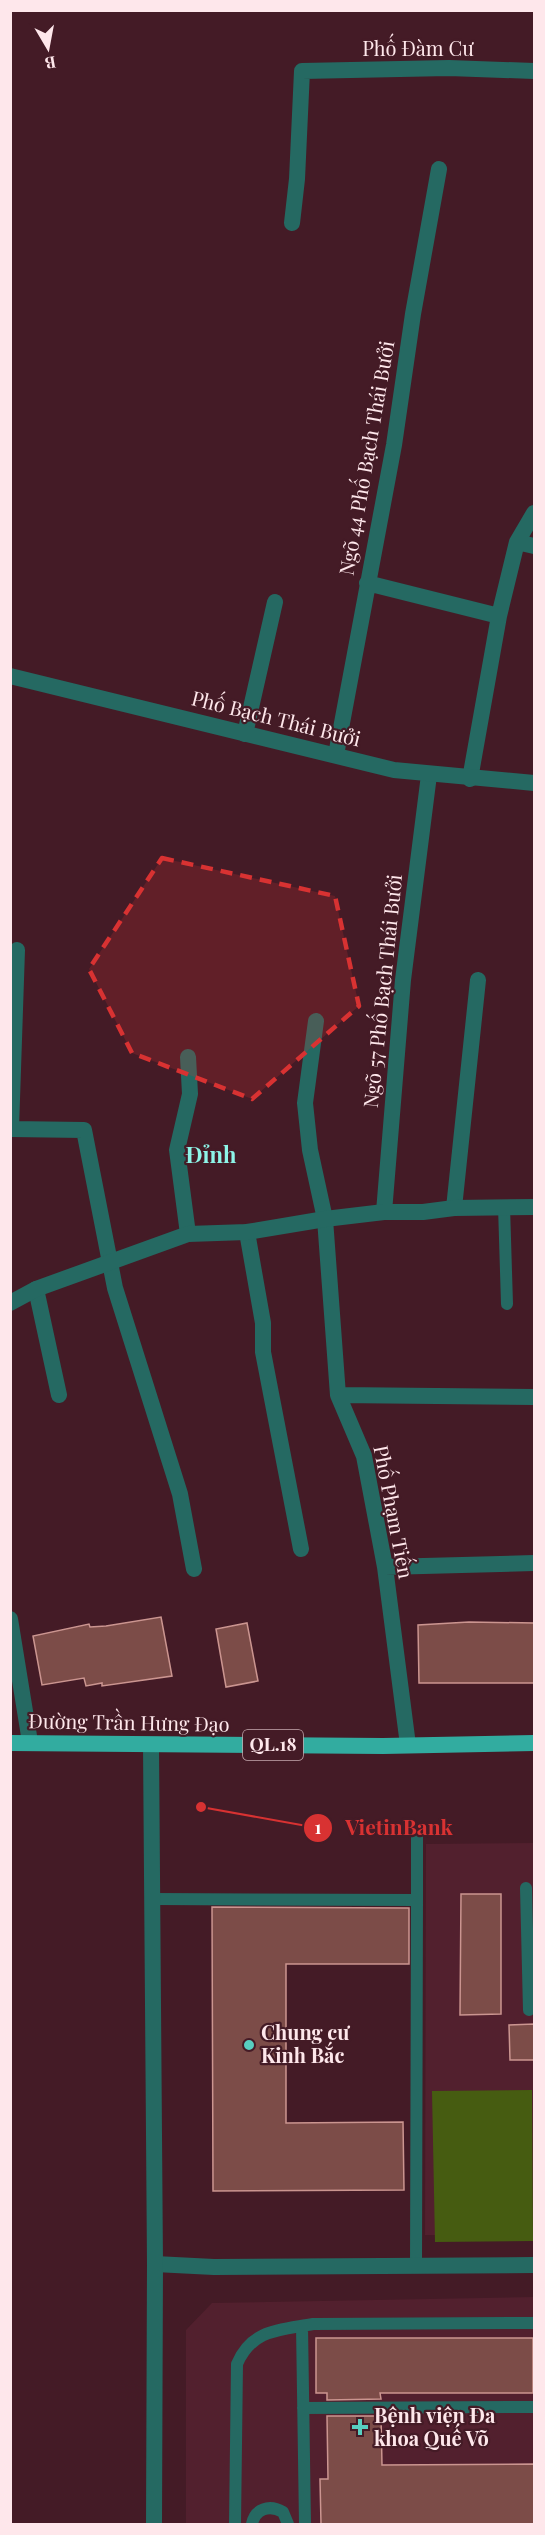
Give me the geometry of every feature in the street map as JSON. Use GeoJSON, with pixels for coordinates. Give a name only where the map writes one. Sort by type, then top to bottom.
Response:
{"type":"FeatureCollection","features":[{"type":"Feature","properties":{"kind":"highway","name":"Đường Trần Hưng Đạo"},"geometry":{"type":"LineString","coordinates":[[10,1743],[408,1745],[534,1743]]}},
{"type":"Feature","properties":{"kind":"street","name":"Phố Đàm Cư"},"geometry":{"type":"LineString","coordinates":[[292,223],[297,179],[302,71],[449,68],[534,71]]}},
{"type":"Feature","properties":{"kind":"street","name":"Ngõ 44 Phố Bạch Thái Bưởi"},"geometry":{"type":"LineString","coordinates":[[336,755],[394,445],[413,314],[439,168]]}},
{"type":"Feature","properties":{"kind":"street"},"geometry":{"type":"LineString","coordinates":[[470,779],[499,616],[517,542],[534,513]]}},
{"type":"Feature","properties":{"kind":"street"},"geometry":{"type":"LineString","coordinates":[[517,542],[534,546]]}},
{"type":"Feature","properties":{"kind":"street"},"geometry":{"type":"LineString","coordinates":[[367,583],[499,616]]}},
{"type":"Feature","properties":{"kind":"street"},"geometry":{"type":"LineString","coordinates":[[245,734],[275,602]]}},
{"type":"Feature","properties":{"kind":"street","name":"Phố Bạch Thái Bưởi"},"geometry":{"type":"LineString","coordinates":[[10,676],[394,770],[470,779],[534,783]]}},
{"type":"Feature","properties":{"kind":"street","name":"Ngõ 57 Phố Bạch Thái Bưởi"},"geometry":{"type":"LineString","coordinates":[[384,1212],[403,980],[429,775]]}},
{"type":"Feature","properties":{"kind":"street"},"geometry":{"type":"LineString","coordinates":[[18,950],[10,1129],[84,1130],[115,1288],[180,1494],[194,1569]]}},
{"type":"Feature","properties":{"kind":"street"},"geometry":{"type":"LineString","coordinates":[[454,1208],[478,980]]}},
{"type":"Feature","properties":{"kind":"street","name":"Phố Phạm Tiến"},"geometry":{"type":"LineString","coordinates":[[316,1021],[305,1103],[310,1150],[325,1219],[338,1395],[364,1456],[385,1567],[408,1745]]}},
{"type":"Feature","properties":{"kind":"street"},"geometry":{"type":"LineString","coordinates":[[188,1057],[190,1094],[177,1150],[188,1234]]}},
{"type":"Feature","properties":{"kind":"street"},"geometry":{"type":"LineString","coordinates":[[10,1303],[36,1289],[188,1234],[247,1232],[384,1212],[423,1212],[504,1206],[534,1207]]}},
{"type":"Feature","properties":{"kind":"street"},"geometry":{"type":"LineString","coordinates":[[247,1232],[264,1323],[262,1352],[301,1549]]}},
{"type":"Feature","properties":{"kind":"street"},"geometry":{"type":"LineString","coordinates":[[36,1289],[59,1395]]}},
{"type":"Feature","properties":{"kind":"street"},"geometry":{"type":"LineString","coordinates":[[338,1395],[534,1397]]}},
{"type":"Feature","properties":{"kind":"street"},"geometry":{"type":"LineString","coordinates":[[385,1567],[534,1563]]}},
{"type":"Feature","properties":{"kind":"street"},"geometry":{"type":"LineString","coordinates":[[10,1619],[30,1743]]}},
{"type":"Feature","properties":{"kind":"street"},"geometry":{"type":"LineString","coordinates":[[151,1745],[155,2264],[154,2524]]}},
{"type":"Feature","properties":{"kind":"street"},"geometry":{"type":"LineString","coordinates":[[155,2264],[214,2267],[534,2265]]}},
{"type":"Feature","properties":{"kind":"lane"},"geometry":{"type":"LineString","coordinates":[[504,1206],[507,1304]]}},
{"type":"Feature","properties":{"kind":"lane"},"geometry":{"type":"LineString","coordinates":[[416,2266],[417,1836]]}},
{"type":"Feature","properties":{"kind":"lane"},"geometry":{"type":"LineString","coordinates":[[526,1888],[531,1961],[529,2010]]}},
{"type":"Feature","properties":{"kind":"lane"},"geometry":{"type":"LineString","coordinates":[[153,1899],[417,1900]]}},
{"type":"Feature","properties":{"kind":"lane"},"geometry":{"type":"LineString","coordinates":[[235,2524],[237,2364],[244,2349],[255,2338],[277,2330],[314,2324],[534,2323]]}},
{"type":"Feature","properties":{"kind":"lane"},"geometry":{"type":"LineString","coordinates":[[252,2524],[255,2515],[271,2508],[283,2512],[288,2524],[305,2523],[302,2326]]}},
{"type":"Feature","properties":{"kind":"lane"},"geometry":{"type":"LineString","coordinates":[[303,2409],[534,2407]]}},
{"type":"Feature","properties":{"kind":"highlighted area"},"geometry":{"type":"Polygon","coordinates":[[[162,858],[335,896],[359,1006],[252,1099],[132,1053],[89,969],[162,858]]]}},
{"type":"Feature","properties":{"kind":"shaded area"},"geometry":{"type":"Polygon","coordinates":[[[534,1843],[534,2236],[425,2235],[426,1844],[534,1843]]]}},
{"type":"Feature","properties":{"kind":"shaded area","name":"Bệnh viện Đa khoa Quế Võ"},"geometry":{"type":"Polygon","coordinates":[[[534,2297],[534,2524],[186,2524],[186,2330],[212,2303],[534,2297]]]}},
{"type":"Feature","properties":{"kind":"green space"},"geometry":{"type":"Polygon","coordinates":[[[532,2090],[533,2241],[435,2242],[432,2091],[532,2090]]]}},
{"type":"Feature","properties":{"kind":"building"},"geometry":{"type":"Polygon","coordinates":[[[161,1617],[172,1676],[102,1686],[102,1683],[86,1686],[84,1678],[42,1685],[33,1636],[89,1624],[90,1627],[106,1626],[161,1617]]]}},
{"type":"Feature","properties":{"kind":"building"},"geometry":{"type":"Polygon","coordinates":[[[469,1622],[534,1623],[534,1683],[419,1683],[418,1625],[469,1622]]]}},
{"type":"Feature","properties":{"kind":"building"},"geometry":{"type":"Polygon","coordinates":[[[247,1623],[258,1681],[226,1687],[216,1629],[247,1623]]]}},
{"type":"Feature","properties":{"kind":"building"},"geometry":{"type":"Polygon","coordinates":[[[461,1894],[501,1894],[501,2014],[460,2015],[461,1894]]]}},
{"type":"Feature","properties":{"kind":"building","name":"Chung cư Kinh Bắc"},"geometry":{"type":"Polygon","coordinates":[[[212,1907],[409,1908],[409,1964],[286,1964],[286,2123],[403,2122],[404,2190],[213,2191],[212,1907]]]}},
{"type":"Feature","properties":{"kind":"building"},"geometry":{"type":"Polygon","coordinates":[[[534,2024],[534,2060],[510,2060],[509,2025],[534,2024]]]}},
{"type":"Feature","properties":{"kind":"building"},"geometry":{"type":"Polygon","coordinates":[[[316,2338],[533,2338],[533,2393],[380,2393],[381,2399],[327,2400],[327,2393],[316,2393],[316,2338]]]}},
{"type":"Feature","properties":{"kind":"building"},"geometry":{"type":"Polygon","coordinates":[[[327,2416],[381,2416],[382,2465],[534,2464],[534,2524],[321,2524],[320,2479],[328,2479],[327,2416]]]}},
{"type":"Feature","properties":{"kind":"place","name":"VietinBank"},"geometry":{"type":"Point","coordinates":[201,1807]}},
{"type":"Feature","properties":{"kind":"place","name":"Chung cư Kinh Bắc"},"geometry":{"type":"Point","coordinates":[249,2045]}},
{"type":"Feature","properties":{"kind":"place","name":"Bệnh viện Đa khoa Quế Võ"},"geometry":{"type":"Point","coordinates":[360,2427]}},
{"type":"Feature","properties":{"kind":"district","name":"Đỉnh"},"geometry":{"type":"Point","coordinates":[211,1155]}}]}
